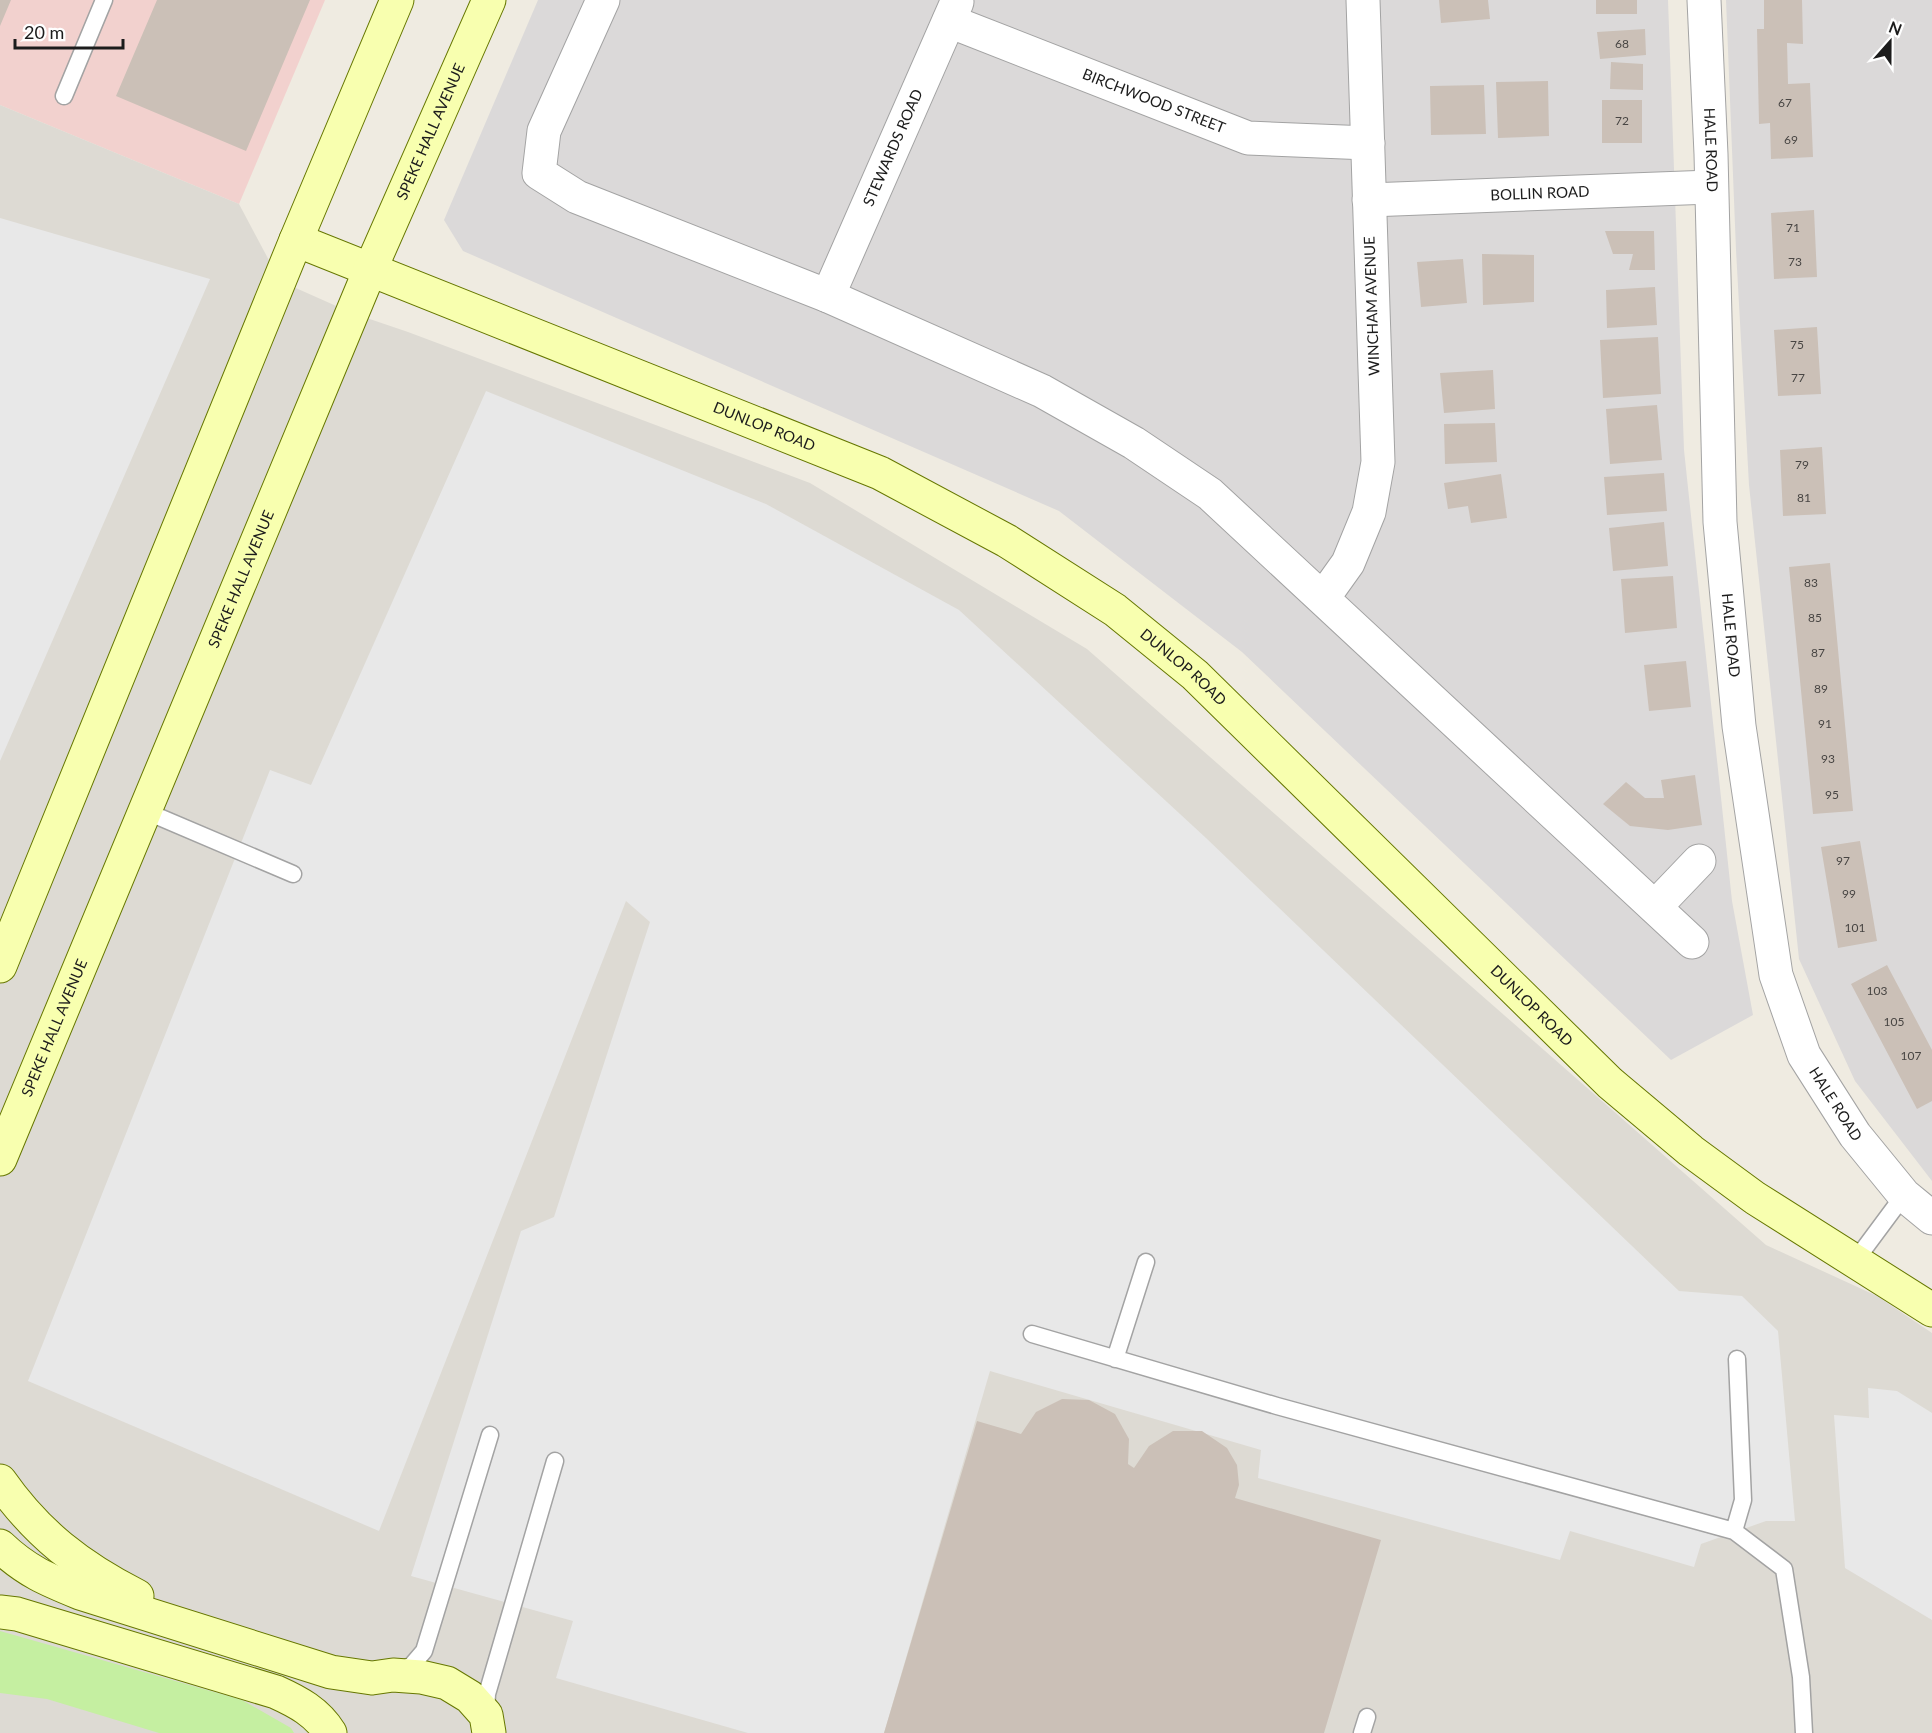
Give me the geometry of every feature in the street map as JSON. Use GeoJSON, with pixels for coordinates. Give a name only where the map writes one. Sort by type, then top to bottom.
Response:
{"type":"FeatureCollection","features":[{"type":"Feature","properties":{"kind":"street"},"geometry":{"type":"LineString","coordinates":[[0,966],[296,240],[397,0]]}},
{"type":"Feature","properties":{"kind":"street","name":"SPEKE HALL AVENUE"},"geometry":{"type":"LineString","coordinates":[[0,1159],[370,270],[489,0]]}},
{"type":"Feature","properties":{"kind":"street"},"geometry":{"type":"LineString","coordinates":[[603,0],[544,131],[539,173],[577,197],[828,296],[1042,390],[1134,443],[1210,494],[1692,942]]}},
{"type":"Feature","properties":{"kind":"street","name":"WINCHAM AVENUE"},"geometry":{"type":"LineString","coordinates":[[1323,598],[1348,562],[1369,512],[1378,462],[1363,0]]}},
{"type":"Feature","properties":{"kind":"street","name":"HALE ROAD"},"geometry":{"type":"LineString","coordinates":[[1704,0],[1720,522],[1739,726],[1776,975],[1804,1055],[1855,1135],[1904,1195],[1932,1218]]}},
{"type":"Feature","properties":{"kind":"street","name":"STEWARDS ROAD"},"geometry":{"type":"LineString","coordinates":[[828,296],[953,10]]}},
{"type":"Feature","properties":{"kind":"street","name":"BIRCHWOOD STREET"},"geometry":{"type":"LineString","coordinates":[[953,10],[1248,138],[1368,143]]}},
{"type":"Feature","properties":{"kind":"street","name":"BOLLIN ROAD"},"geometry":{"type":"LineString","coordinates":[[1369,200],[1711,187]]}},
{"type":"Feature","properties":{"kind":"street","name":"DUNLOP ROAD"},"geometry":{"type":"LineString","coordinates":[[296,240],[880,473],[1007,542],[1115,610],[1195,675],[1610,1083],[1691,1151],[1755,1198],[1932,1310]]}},
{"type":"Feature","properties":{"kind":"street"},"geometry":{"type":"LineString","coordinates":[[1654,907],[1699,861]]}},
{"type":"Feature","properties":{"kind":"street"},"geometry":{"type":"LineString","coordinates":[[0,1183],[21,1108]]}},
{"type":"Feature","properties":{"kind":"street"},"geometry":{"type":"LineString","coordinates":[[0,1481],[20,1509],[54,1543],[103,1579],[202,1632]]}},
{"type":"Feature","properties":{"kind":"street"},"geometry":{"type":"LineString","coordinates":[[0,1546],[16,1562],[45,1579],[81,1593],[331,1672],[372,1678],[421,1677],[447,1683],[470,1697],[488,1724]]}},
{"type":"Feature","properties":{"kind":"street"},"geometry":{"type":"LineString","coordinates":[[0,1612],[17,1614],[276,1692],[297,1701],[322,1720],[330,1733]]}},
{"type":"Feature","properties":{"kind":"lane"},"geometry":{"type":"LineString","coordinates":[[64,96],[104,0]]}},
{"type":"Feature","properties":{"kind":"lane"},"geometry":{"type":"LineString","coordinates":[[145,811],[293,874]]}},
{"type":"Feature","properties":{"kind":"lane"},"geometry":{"type":"LineString","coordinates":[[1856,1262],[1904,1195]]}},
{"type":"Feature","properties":{"kind":"lane"},"geometry":{"type":"LineString","coordinates":[[1115,1359],[1146,1262]]}},
{"type":"Feature","properties":{"kind":"lane"},"geometry":{"type":"LineString","coordinates":[[1032,1334],[1277,1406],[1734,1531],[1784,1569],[1801,1677],[1804,1733]]}},
{"type":"Feature","properties":{"kind":"lane"},"geometry":{"type":"LineString","coordinates":[[1734,1531],[1743,1500],[1737,1359]]}},
{"type":"Feature","properties":{"kind":"lane"},"geometry":{"type":"LineString","coordinates":[[393,1676],[412,1665],[424,1651],[490,1435]]}},
{"type":"Feature","properties":{"kind":"lane"},"geometry":{"type":"LineString","coordinates":[[488,1724],[487,1694],[555,1461]]}},
{"type":"Feature","properties":{"kind":"shaded area"},"geometry":{"type":"Polygon","coordinates":[[[0,0],[325,0],[239,204],[0,105],[0,0]]]}},
{"type":"Feature","properties":{"kind":"shaded area"},"geometry":{"type":"Polygon","coordinates":[[[538,0],[1668,0],[1684,450],[1732,901],[1753,1015],[1671,1060],[1242,652],[1059,511],[463,251],[444,220],[538,0]]]}},
{"type":"Feature","properties":{"kind":"shaded area"},"geometry":{"type":"Polygon","coordinates":[[[1726,0],[1932,0],[1932,1181],[1855,1081],[1799,959],[1749,485],[1736,250],[1726,0]]]}},
{"type":"Feature","properties":{"kind":"shaded area"},"geometry":{"type":"Polygon","coordinates":[[[0,105],[239,204],[280,281],[352,313],[810,483],[1087,649],[1766,1245],[1877,1296],[1932,1333],[1932,1733],[0,1733],[0,105]]]}},
{"type":"Feature","properties":{"kind":"shaded area"},"geometry":{"type":"Polygon","coordinates":[[[0,218],[210,279],[0,761],[0,218]]]}},
{"type":"Feature","properties":{"kind":"shaded area"},"geometry":{"type":"Polygon","coordinates":[[[486,391],[766,504],[959,610],[1206,838],[1679,1291],[1742,1296],[1778,1331],[1795,1521],[1766,1521],[1701,1544],[1694,1567],[1570,1531],[1560,1560],[1258,1478],[1261,1450],[990,1371],[884,1733],[748,1733],[556,1678],[573,1621],[411,1576],[521,1231],[554,1217],[650,922],[626,901],[379,1531],[28,1381],[270,770],[311,785],[486,391]]]}},
{"type":"Feature","properties":{"kind":"shaded area"},"geometry":{"type":"Polygon","coordinates":[[[1868,1388],[1897,1391],[1932,1413],[1932,1620],[1845,1568],[1834,1415],[1869,1418],[1868,1388]]]}},
{"type":"Feature","properties":{"kind":"green space"},"geometry":{"type":"Polygon","coordinates":[[[0,1631],[242,1700],[291,1728],[294,1733],[159,1733],[47,1699],[0,1693],[0,1631]]]}},
{"type":"Feature","properties":{"kind":"building"},"geometry":{"type":"Polygon","coordinates":[[[0,0],[11,0],[0,26],[0,0]]]}},
{"type":"Feature","properties":{"kind":"building"},"geometry":{"type":"Polygon","coordinates":[[[157,0],[310,0],[246,151],[116,96],[157,0]]]}},
{"type":"Feature","properties":{"kind":"building"},"geometry":{"type":"Polygon","coordinates":[[[1439,0],[1488,0],[1490,19],[1441,23],[1439,0]]]}},
{"type":"Feature","properties":{"kind":"building"},"geometry":{"type":"Polygon","coordinates":[[[1596,0],[1637,0],[1637,14],[1596,14],[1596,0]]]}},
{"type":"Feature","properties":{"kind":"building"},"geometry":{"type":"Polygon","coordinates":[[[1764,0],[1802,0],[1803,44],[1787,43],[1788,84],[1810,83],[1813,157],[1771,159],[1770,123],[1759,124],[1757,29],[1764,29],[1764,0]]]}},
{"type":"Feature","properties":{"kind":"building"},"geometry":{"type":"Polygon","coordinates":[[[1645,29],[1646,55],[1600,59],[1597,32],[1645,29]]]}},
{"type":"Feature","properties":{"kind":"building"},"geometry":{"type":"Polygon","coordinates":[[[1611,62],[1643,64],[1643,90],[1610,89],[1611,62]]]}},
{"type":"Feature","properties":{"kind":"building"},"geometry":{"type":"Polygon","coordinates":[[[1548,81],[1549,136],[1498,138],[1496,82],[1548,81]]]}},
{"type":"Feature","properties":{"kind":"building"},"geometry":{"type":"Polygon","coordinates":[[[1484,85],[1486,134],[1431,135],[1430,86],[1484,85]]]}},
{"type":"Feature","properties":{"kind":"building"},"geometry":{"type":"Polygon","coordinates":[[[1602,100],[1642,100],[1642,143],[1602,143],[1602,100]]]}},
{"type":"Feature","properties":{"kind":"building"},"geometry":{"type":"Polygon","coordinates":[[[1814,210],[1817,277],[1774,279],[1771,213],[1814,210]]]}},
{"type":"Feature","properties":{"kind":"building"},"geometry":{"type":"Polygon","coordinates":[[[1605,231],[1654,231],[1655,270],[1629,270],[1633,254],[1613,254],[1605,231]]]}},
{"type":"Feature","properties":{"kind":"building"},"geometry":{"type":"Polygon","coordinates":[[[1482,254],[1534,255],[1534,302],[1483,305],[1482,254]]]}},
{"type":"Feature","properties":{"kind":"building"},"geometry":{"type":"Polygon","coordinates":[[[1463,259],[1467,303],[1421,307],[1417,262],[1463,259]]]}},
{"type":"Feature","properties":{"kind":"building"},"geometry":{"type":"Polygon","coordinates":[[[1655,287],[1657,325],[1607,328],[1606,290],[1655,287]]]}},
{"type":"Feature","properties":{"kind":"building"},"geometry":{"type":"Polygon","coordinates":[[[1817,327],[1821,394],[1778,396],[1774,330],[1817,327]]]}},
{"type":"Feature","properties":{"kind":"building"},"geometry":{"type":"Polygon","coordinates":[[[1658,337],[1661,394],[1603,398],[1600,340],[1658,337]]]}},
{"type":"Feature","properties":{"kind":"building"},"geometry":{"type":"Polygon","coordinates":[[[1493,370],[1495,409],[1444,413],[1440,373],[1493,370]]]}},
{"type":"Feature","properties":{"kind":"building"},"geometry":{"type":"Polygon","coordinates":[[[1657,405],[1662,460],[1610,464],[1606,409],[1657,405]]]}},
{"type":"Feature","properties":{"kind":"building"},"geometry":{"type":"Polygon","coordinates":[[[1495,423],[1497,462],[1445,464],[1444,424],[1495,423]]]}},
{"type":"Feature","properties":{"kind":"building"},"geometry":{"type":"Polygon","coordinates":[[[1822,447],[1826,514],[1783,516],[1780,450],[1822,447]]]}},
{"type":"Feature","properties":{"kind":"building"},"geometry":{"type":"Polygon","coordinates":[[[1664,473],[1667,511],[1607,515],[1604,477],[1664,473]]]}},
{"type":"Feature","properties":{"kind":"building"},"geometry":{"type":"Polygon","coordinates":[[[1501,474],[1507,518],[1471,523],[1468,506],[1448,509],[1444,483],[1501,474]]]}},
{"type":"Feature","properties":{"kind":"building"},"geometry":{"type":"Polygon","coordinates":[[[1664,522],[1668,566],[1613,571],[1609,528],[1664,522]]]}},
{"type":"Feature","properties":{"kind":"building"},"geometry":{"type":"Polygon","coordinates":[[[1830,563],[1853,811],[1813,814],[1789,567],[1830,563]]]}},
{"type":"Feature","properties":{"kind":"building"},"geometry":{"type":"Polygon","coordinates":[[[1673,576],[1677,628],[1625,633],[1621,579],[1673,576]]]}},
{"type":"Feature","properties":{"kind":"building"},"geometry":{"type":"Polygon","coordinates":[[[1686,661],[1691,707],[1649,711],[1644,665],[1686,661]]]}},
{"type":"Feature","properties":{"kind":"building"},"geometry":{"type":"Polygon","coordinates":[[[1695,775],[1702,825],[1668,830],[1630,826],[1603,804],[1626,782],[1645,798],[1664,798],[1661,780],[1695,775]]]}},
{"type":"Feature","properties":{"kind":"building"},"geometry":{"type":"Polygon","coordinates":[[[1860,841],[1877,941],[1838,948],[1821,847],[1860,841]]]}},
{"type":"Feature","properties":{"kind":"building"},"geometry":{"type":"Polygon","coordinates":[[[1887,965],[1932,1050],[1932,1101],[1917,1109],[1851,984],[1887,965]]]}},
{"type":"Feature","properties":{"kind":"building"},"geometry":{"type":"Polygon","coordinates":[[[1062,1399],[1089,1400],[1115,1414],[1129,1439],[1128,1464],[1134,1468],[1149,1446],[1173,1431],[1202,1431],[1227,1448],[1237,1465],[1239,1485],[1235,1498],[1381,1540],[1324,1733],[884,1733],[977,1421],[1021,1434],[1036,1412],[1062,1399]]]}}]}
